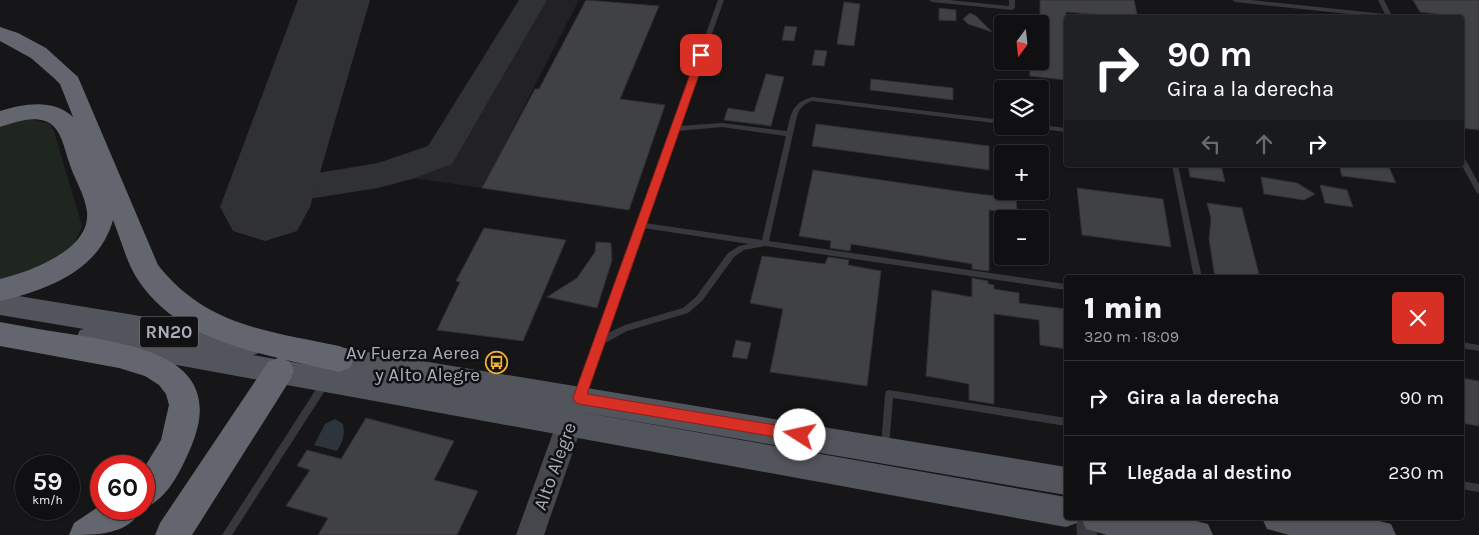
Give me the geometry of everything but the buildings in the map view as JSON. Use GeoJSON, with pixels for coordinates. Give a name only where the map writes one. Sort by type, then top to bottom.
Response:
{"type":"FeatureCollection","features":[{"type":"Feature","properties":{"kind":"highway"},"geometry":{"type":"LineString","coordinates":[[0,34],[21,42],[48,58],[70,82],[148,271],[162,291],[191,314],[227,331],[333,370]]}},
{"type":"Feature","properties":{"kind":"highway"},"geometry":{"type":"LineString","coordinates":[[0,119],[29,112],[52,115],[61,119],[70,132],[100,211],[96,232],[78,254],[36,280],[0,290]]}},
{"type":"Feature","properties":{"kind":"highway"},"geometry":{"type":"LineString","coordinates":[[0,334],[136,358],[163,370],[172,378],[180,390],[185,405],[183,422],[178,442],[168,461],[155,478]]}},
{"type":"Feature","properties":{"kind":"highway"},"geometry":{"type":"LineString","coordinates":[[172,535],[279,371]]}},
{"type":"Feature","properties":{"kind":"highway"},"geometry":{"type":"LineString","coordinates":[[86,535],[108,520]]}},
{"type":"Feature","properties":{"kind":"main road","name":"RN20"},"geometry":{"type":"LineString","coordinates":[[0,304],[333,370],[574,411],[1064,512]]}},
{"type":"Feature","properties":{"kind":"main road","name":"RN20"},"geometry":{"type":"LineString","coordinates":[[0,323],[279,371],[333,370]]}},
{"type":"Feature","properties":{"kind":"main road","name":"RN20"},"geometry":{"type":"LineString","coordinates":[[574,411],[884,450],[1064,481]]}},
{"type":"Feature","properties":{"kind":"main road","name":"Alto Alegre"},"geometry":{"type":"LineString","coordinates":[[530,535],[574,411]]}},
{"type":"Feature","properties":{"kind":"main road"},"geometry":{"type":"LineString","coordinates":[[1109,520],[1197,535]]}},
{"type":"Feature","properties":{"kind":"main road"},"geometry":{"type":"LineString","coordinates":[[1290,520],[1380,535]]}},
{"type":"Feature","properties":{"kind":"street"},"geometry":{"type":"LineString","coordinates":[[1086,520],[1087,535]]}},
{"type":"Feature","properties":{"kind":"lane"},"geometry":{"type":"LineString","coordinates":[[574,411],[721,0]]}},
{"type":"Feature","properties":{"kind":"lane"},"geometry":{"type":"LineString","coordinates":[[932,0],[1012,8],[1012,0]]}},
{"type":"Feature","properties":{"kind":"lane"},"geometry":{"type":"LineString","coordinates":[[1235,0],[1371,15]]}},
{"type":"Feature","properties":{"kind":"lane"},"geometry":{"type":"LineString","coordinates":[[1381,0],[1388,15]]}},
{"type":"Feature","properties":{"kind":"lane"},"geometry":{"type":"LineString","coordinates":[[765,243],[797,106],[803,101],[812,99],[994,121]]}},
{"type":"Feature","properties":{"kind":"lane"},"geometry":{"type":"LineString","coordinates":[[675,129],[722,125],[790,134]]}},
{"type":"Feature","properties":{"kind":"lane"},"geometry":{"type":"LineString","coordinates":[[1049,128],[1064,130]]}},
{"type":"Feature","properties":{"kind":"lane"},"geometry":{"type":"LineString","coordinates":[[1464,163],[1479,191]]}},
{"type":"Feature","properties":{"kind":"lane"},"geometry":{"type":"LineString","coordinates":[[1175,167],[1197,275]]}},
{"type":"Feature","properties":{"kind":"lane"},"geometry":{"type":"LineString","coordinates":[[641,225],[1064,287]]}},
{"type":"Feature","properties":{"kind":"lane"},"geometry":{"type":"LineString","coordinates":[[599,342],[625,328],[685,311],[699,299],[730,255],[742,248],[765,243]]}},
{"type":"Feature","properties":{"kind":"lane"},"geometry":{"type":"LineString","coordinates":[[1464,346],[1479,348]]}},
{"type":"Feature","properties":{"kind":"lane"},"geometry":{"type":"LineString","coordinates":[[227,535],[333,370]]}},
{"type":"Feature","properties":{"kind":"lane"},"geometry":{"type":"LineString","coordinates":[[884,450],[889,394],[1064,422]]}},
{"type":"Feature","properties":{"kind":"lane"},"geometry":{"type":"LineString","coordinates":[[1464,486],[1479,488]]}},
{"type":"Feature","properties":{"kind":"shaded area"},"geometry":{"type":"Polygon","coordinates":[[[521,0],[579,0],[482,188],[414,178],[521,0]]]}},
{"type":"Feature","properties":{"kind":"shaded area"},"geometry":{"type":"Polygon","coordinates":[[[30,119],[50,124],[54,131],[82,226],[69,250],[60,258],[38,269],[0,282],[0,125],[30,119]]]}},
{"type":"Feature","properties":{"kind":"shaded area"},"geometry":{"type":"Polygon","coordinates":[[[335,419],[343,424],[344,428],[343,438],[337,451],[314,445],[325,424],[335,419]]]}},
{"type":"Feature","properties":{"kind":"taxiway"},"geometry":{"type":"LineString","coordinates":[[270,192],[378,176],[440,155],[533,0]]}},
{"type":"Feature","properties":{"kind":"runway"},"geometry":{"type":"LineString","coordinates":[[265,207],[334,0]]}},
{"type":"Feature","properties":{"kind":"place","name":"Av Fuerza Aerea y Alto Alegre"},"geometry":{"type":"Point","coordinates":[496,363]}},
{"type":"Feature","properties":{"kind":"route"},"geometry":{"type":"LineString","coordinates":[[701,55],[579,398],[800,435]]}}]}
